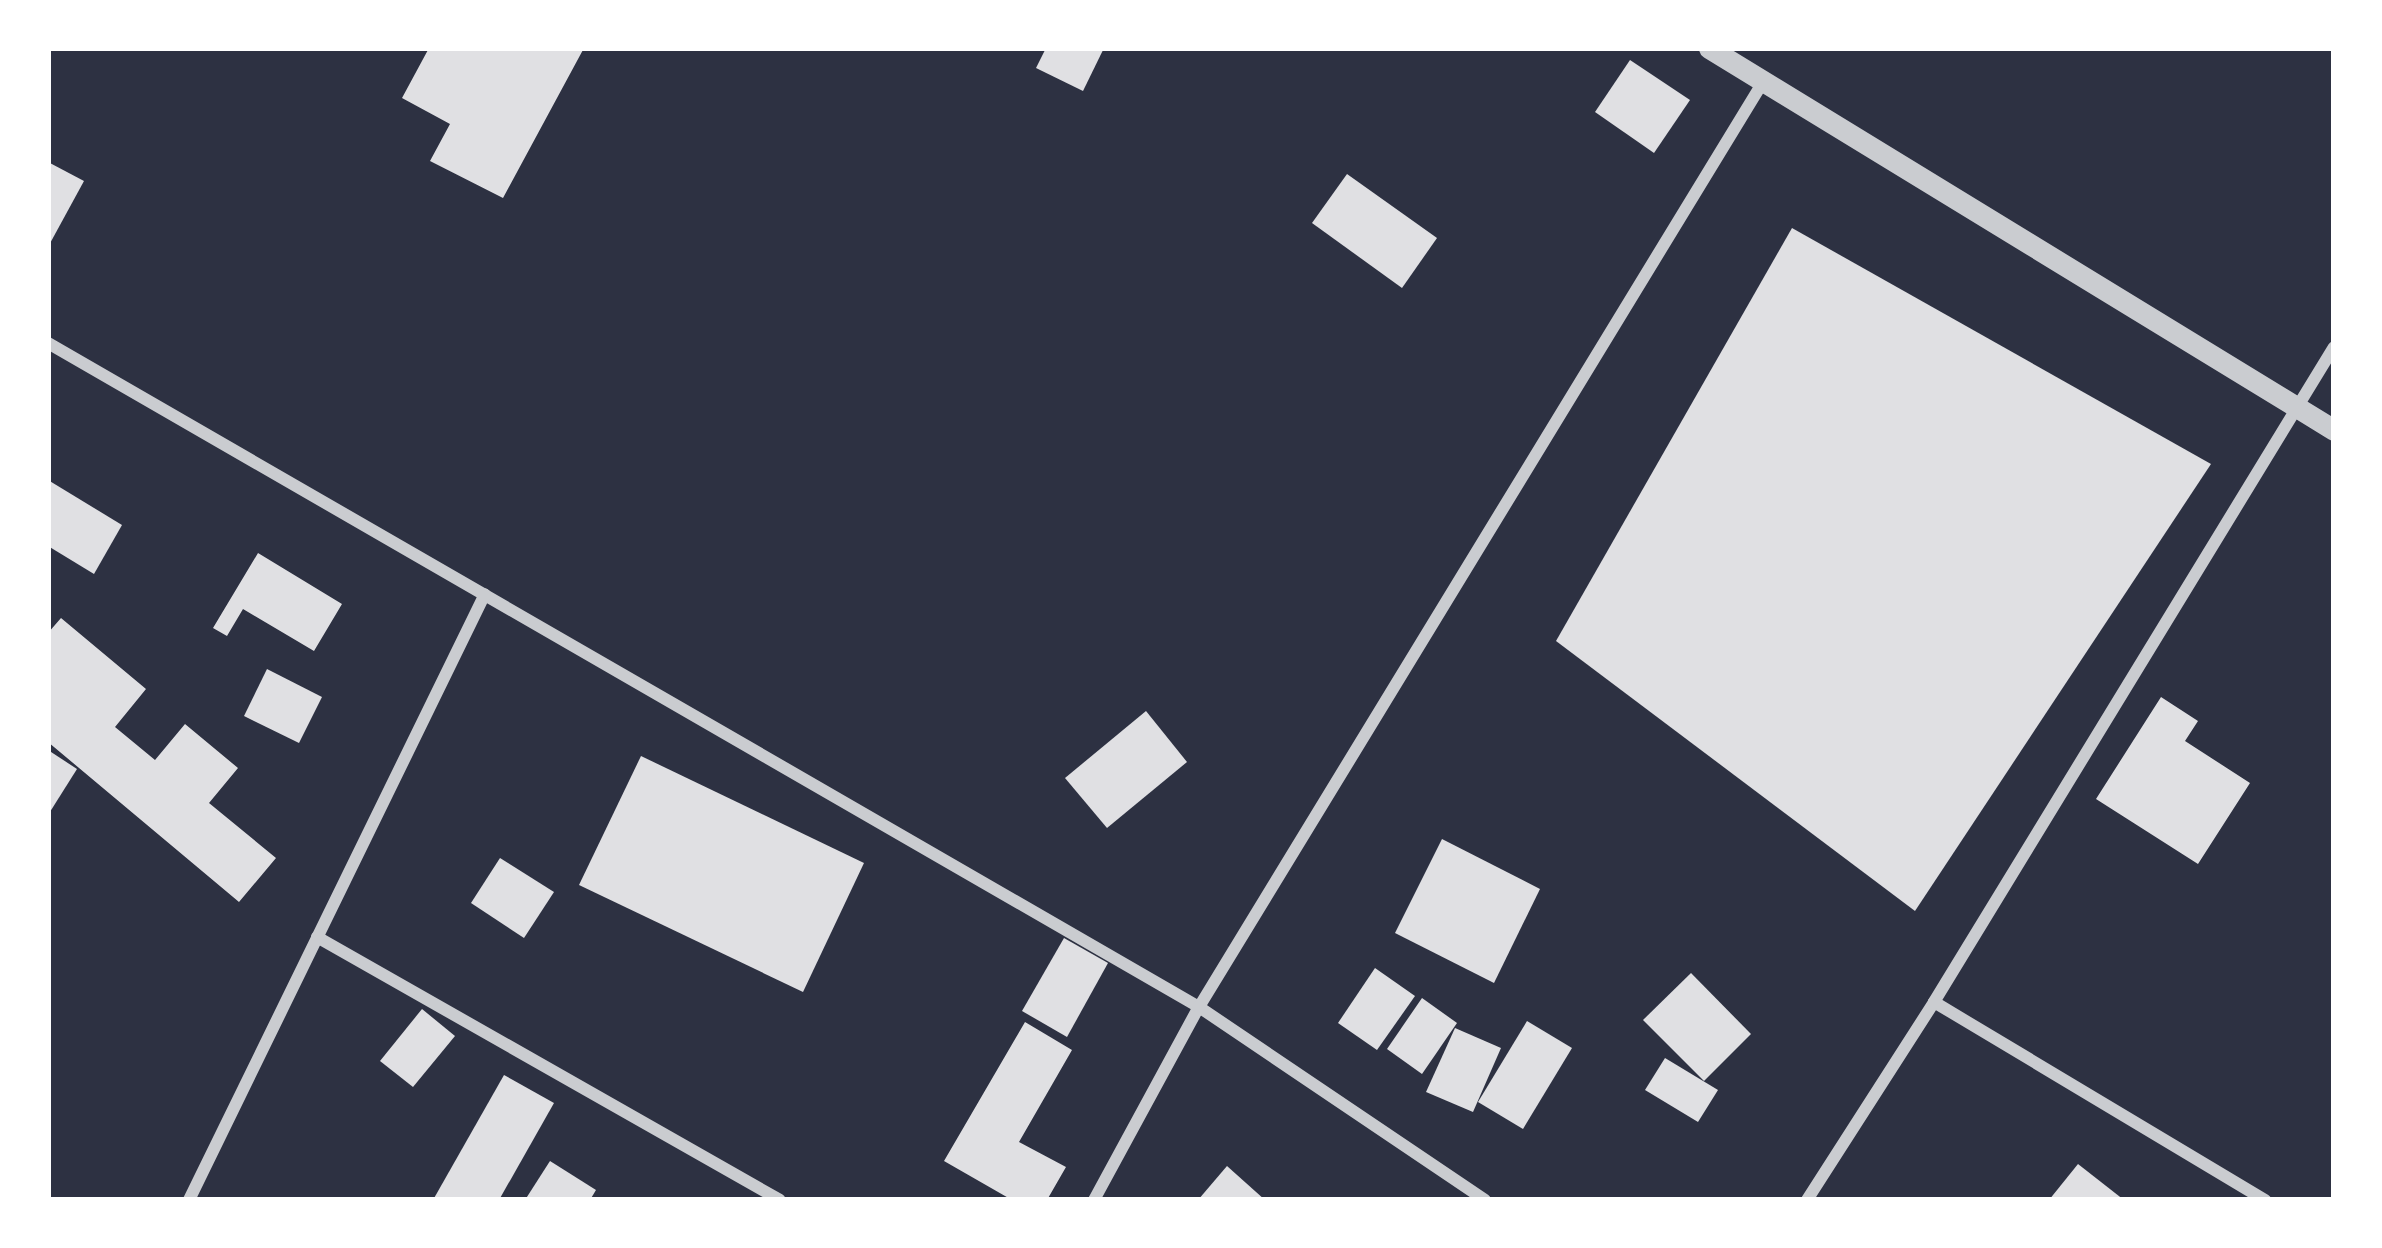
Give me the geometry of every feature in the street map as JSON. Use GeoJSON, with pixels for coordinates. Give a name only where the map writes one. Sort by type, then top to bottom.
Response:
{"type":"FeatureCollection","features":[{"type":"Feature","properties":{"kind":"street"},"geometry":{"type":"LineString","coordinates":[[1709,48],[2334,430]]}},
{"type":"Feature","properties":{"kind":"street"},"geometry":{"type":"LineString","coordinates":[[1094,1200],[1199,1007],[1763,82]]}},
{"type":"Feature","properties":{"kind":"street"},"geometry":{"type":"LineString","coordinates":[[48,343],[1199,1007],[1485,1200]]}},
{"type":"Feature","properties":{"kind":"street"},"geometry":{"type":"LineString","coordinates":[[1807,1200],[1934,1003],[2334,347]]}},
{"type":"Feature","properties":{"kind":"street"},"geometry":{"type":"LineString","coordinates":[[189,1200],[484,594]]}},
{"type":"Feature","properties":{"kind":"street"},"geometry":{"type":"LineString","coordinates":[[316,937],[780,1200]]}},
{"type":"Feature","properties":{"kind":"street"},"geometry":{"type":"LineString","coordinates":[[1934,1003],[2265,1200]]}},
{"type":"Feature","properties":{"kind":"building"},"geometry":{"type":"Polygon","coordinates":[[[429,48],[584,48],[503,198],[430,161],[450,124],[402,98],[429,48]]]}},
{"type":"Feature","properties":{"kind":"building"},"geometry":{"type":"Polygon","coordinates":[[[1046,48],[1104,48],[1083,91],[1036,68],[1046,48]]]}},
{"type":"Feature","properties":{"kind":"building"},"geometry":{"type":"Polygon","coordinates":[[[1630,60],[1690,100],[1654,153],[1595,112],[1630,60]]]}},
{"type":"Feature","properties":{"kind":"building"},"geometry":{"type":"Polygon","coordinates":[[[48,162],[84,181],[48,247],[48,162]]]}},
{"type":"Feature","properties":{"kind":"building"},"geometry":{"type":"Polygon","coordinates":[[[1347,174],[1437,238],[1402,288],[1312,223],[1347,174]]]}},
{"type":"Feature","properties":{"kind":"building"},"geometry":{"type":"Polygon","coordinates":[[[1792,228],[2211,464],[1915,911],[1556,641],[1792,228]]]}},
{"type":"Feature","properties":{"kind":"building"},"geometry":{"type":"Polygon","coordinates":[[[48,480],[122,525],[94,574],[48,546],[48,480]]]}},
{"type":"Feature","properties":{"kind":"building"},"geometry":{"type":"Polygon","coordinates":[[[258,553],[342,604],[314,651],[243,609],[227,636],[213,628],[258,553]]]}},
{"type":"Feature","properties":{"kind":"building"},"geometry":{"type":"Polygon","coordinates":[[[61,618],[146,689],[115,727],[155,760],[185,724],[238,768],[209,803],[276,858],[239,902],[48,742],[48,633],[61,618]]]}},
{"type":"Feature","properties":{"kind":"building"},"geometry":{"type":"Polygon","coordinates":[[[267,669],[322,697],[299,743],[244,716],[267,669]]]}},
{"type":"Feature","properties":{"kind":"building"},"geometry":{"type":"Polygon","coordinates":[[[2161,697],[2198,721],[2185,741],[2250,783],[2198,864],[2096,799],[2161,697]]]}},
{"type":"Feature","properties":{"kind":"building"},"geometry":{"type":"Polygon","coordinates":[[[1146,711],[1187,762],[1107,828],[1065,778],[1146,711]]]}},
{"type":"Feature","properties":{"kind":"building"},"geometry":{"type":"Polygon","coordinates":[[[48,750],[77,769],[48,815],[48,750]]]}},
{"type":"Feature","properties":{"kind":"building"},"geometry":{"type":"Polygon","coordinates":[[[641,756],[864,863],[803,992],[579,885],[641,756]]]}},
{"type":"Feature","properties":{"kind":"building"},"geometry":{"type":"Polygon","coordinates":[[[1442,839],[1540,889],[1494,983],[1395,933],[1442,839]]]}},
{"type":"Feature","properties":{"kind":"building"},"geometry":{"type":"Polygon","coordinates":[[[500,858],[554,892],[524,938],[471,903],[500,858]]]}},
{"type":"Feature","properties":{"kind":"building"},"geometry":{"type":"Polygon","coordinates":[[[1064,938],[1108,963],[1067,1037],[1022,1011],[1064,938]]]}},
{"type":"Feature","properties":{"kind":"building"},"geometry":{"type":"Polygon","coordinates":[[[1375,968],[1415,996],[1377,1050],[1338,1023],[1375,968]]]}},
{"type":"Feature","properties":{"kind":"building"},"geometry":{"type":"Polygon","coordinates":[[[1691,973],[1751,1034],[1704,1081],[1643,1020],[1691,973]]]}},
{"type":"Feature","properties":{"kind":"building"},"geometry":{"type":"Polygon","coordinates":[[[1422,998],[1457,1023],[1422,1074],[1387,1049],[1422,998]]]}},
{"type":"Feature","properties":{"kind":"building"},"geometry":{"type":"Polygon","coordinates":[[[422,1009],[455,1036],[413,1087],[380,1061],[422,1009]]]}},
{"type":"Feature","properties":{"kind":"building"},"geometry":{"type":"Polygon","coordinates":[[[1527,1021],[1572,1048],[1523,1129],[1478,1102],[1527,1021]]]}},
{"type":"Feature","properties":{"kind":"building"},"geometry":{"type":"Polygon","coordinates":[[[1025,1022],[1072,1050],[1019,1142],[1066,1167],[1047,1200],[1012,1200],[944,1161],[1025,1022]]]}},
{"type":"Feature","properties":{"kind":"building"},"geometry":{"type":"Polygon","coordinates":[[[1455,1028],[1501,1048],[1473,1112],[1426,1092],[1455,1028]]]}},
{"type":"Feature","properties":{"kind":"building"},"geometry":{"type":"Polygon","coordinates":[[[1665,1058],[1718,1090],[1698,1122],[1645,1090],[1665,1058]]]}},
{"type":"Feature","properties":{"kind":"building"},"geometry":{"type":"Polygon","coordinates":[[[504,1075],[554,1103],[499,1200],[433,1200],[504,1075]]]}},
{"type":"Feature","properties":{"kind":"building"},"geometry":{"type":"Polygon","coordinates":[[[550,1161],[596,1190],[590,1200],[525,1200],[550,1161]]]}},
{"type":"Feature","properties":{"kind":"building"},"geometry":{"type":"Polygon","coordinates":[[[2078,1164],[2124,1200],[2049,1200],[2078,1164]]]}},
{"type":"Feature","properties":{"kind":"building"},"geometry":{"type":"Polygon","coordinates":[[[1227,1166],[1265,1200],[1198,1200],[1227,1166]]]}}]}
